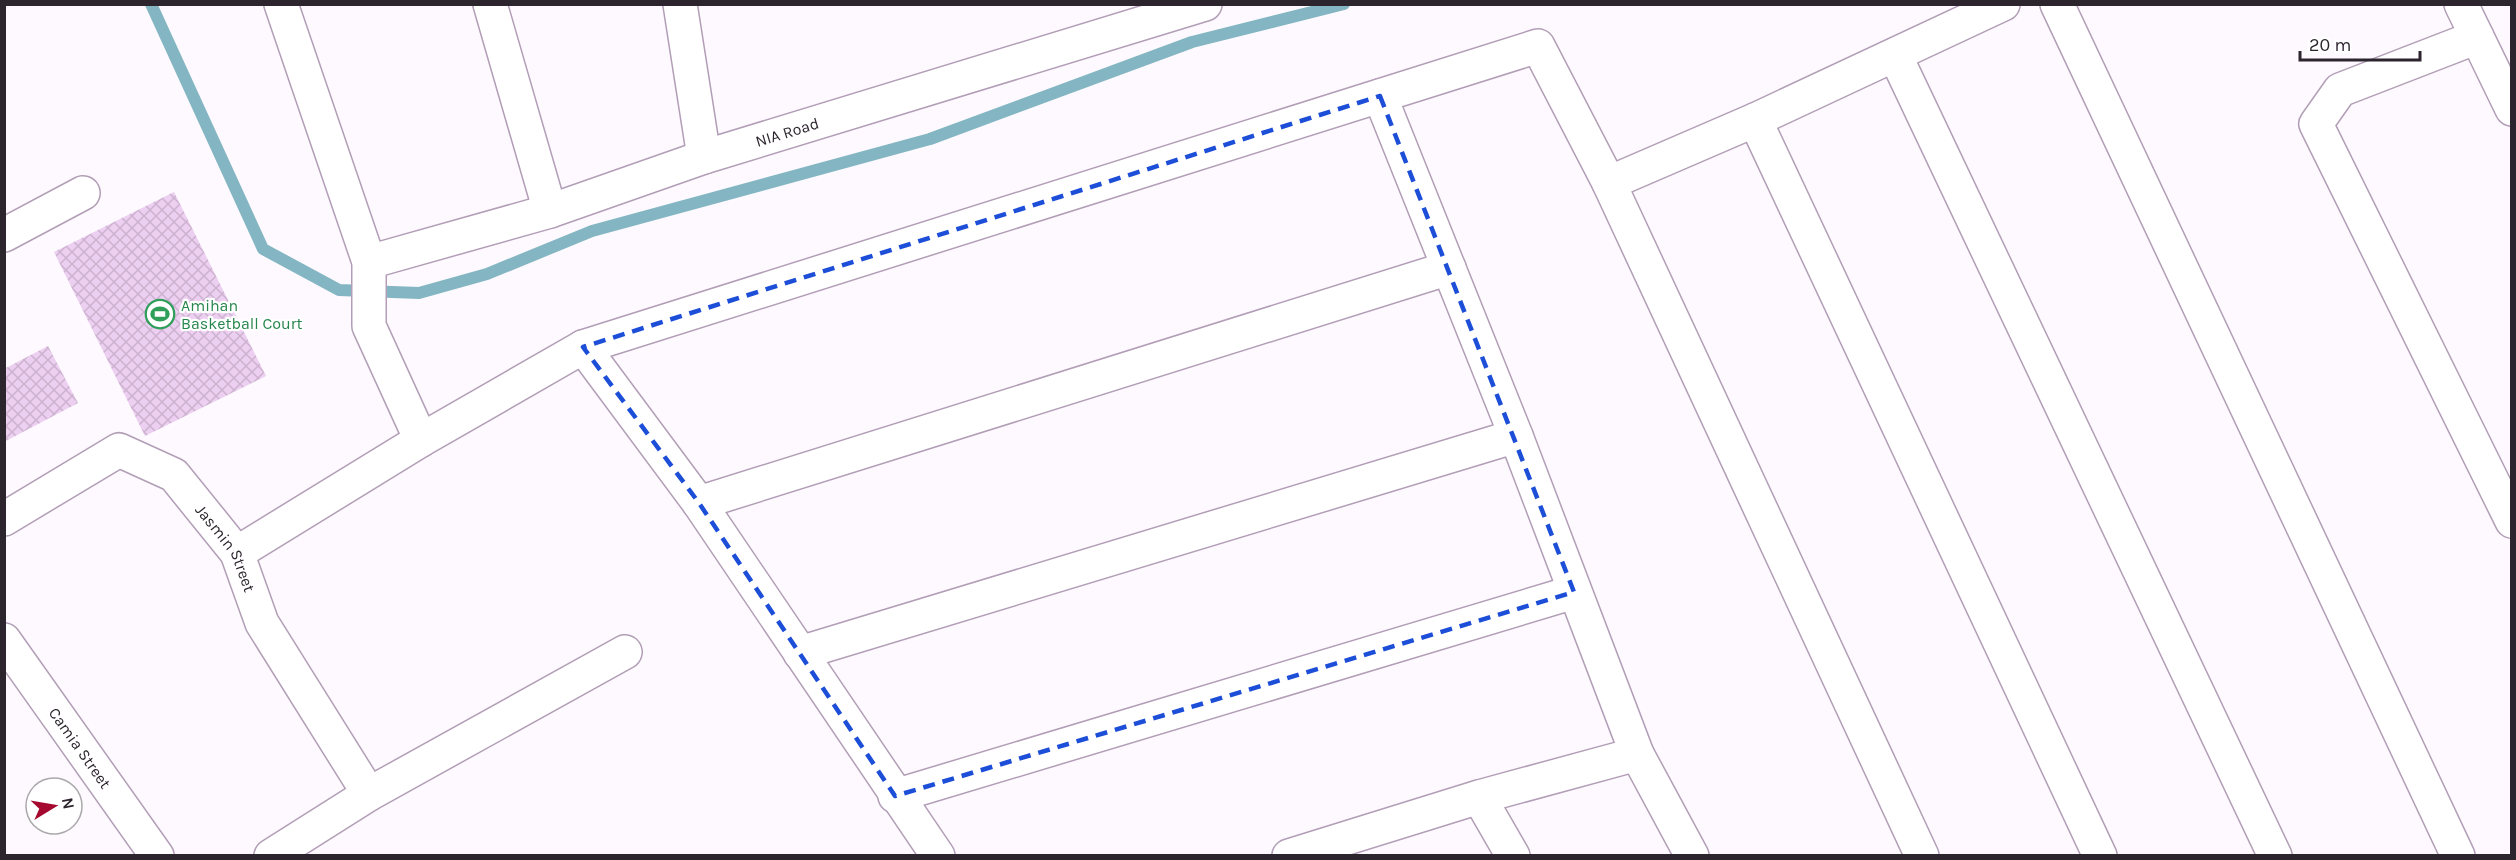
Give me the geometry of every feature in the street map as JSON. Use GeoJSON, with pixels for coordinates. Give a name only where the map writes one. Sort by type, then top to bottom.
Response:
{"type":"FeatureCollection","features":[{"type":"Feature","properties":{"kind":"street"},"geometry":{"type":"LineString","coordinates":[[281,4],[369,262],[369,326],[421,440]]}},
{"type":"Feature","properties":{"kind":"street"},"geometry":{"type":"LineString","coordinates":[[490,4],[550,211]]}},
{"type":"Feature","properties":{"kind":"street"},"geometry":{"type":"LineString","coordinates":[[680,4],[704,157]]}},
{"type":"Feature","properties":{"kind":"street","name":"NIA Road"},"geometry":{"type":"LineString","coordinates":[[369,262],[550,211],[704,157],[1205,4]]}},
{"type":"Feature","properties":{"kind":"street"},"geometry":{"type":"LineString","coordinates":[[1609,183],[1755,120],[2003,4]]}},
{"type":"Feature","properties":{"kind":"street"},"geometry":{"type":"LineString","coordinates":[[2057,4],[2458,855]]}},
{"type":"Feature","properties":{"kind":"street"},"geometry":{"type":"LineString","coordinates":[[2461,4],[2511,109]]}},
{"type":"Feature","properties":{"kind":"street"},"geometry":{"type":"LineString","coordinates":[[2477,38],[2340,90],[2316,124],[2511,521]]}},
{"type":"Feature","properties":{"kind":"street"},"geometry":{"type":"LineString","coordinates":[[237,553],[421,440],[583,347],[1538,46],[1609,183],[1922,855]]}},
{"type":"Feature","properties":{"kind":"street"},"geometry":{"type":"LineString","coordinates":[[1895,55],[2275,855]]}},
{"type":"Feature","properties":{"kind":"street"},"geometry":{"type":"LineString","coordinates":[[1380,96],[1516,436],[1637,754],[1692,855]]}},
{"type":"Feature","properties":{"kind":"street"},"geometry":{"type":"LineString","coordinates":[[1755,120],[2100,855]]}},
{"type":"Feature","properties":{"kind":"street"},"geometry":{"type":"LineString","coordinates":[[4,235],[83,193]]}},
{"type":"Feature","properties":{"kind":"street"},"geometry":{"type":"LineString","coordinates":[[699,503],[1449,268]]}},
{"type":"Feature","properties":{"kind":"street"},"geometry":{"type":"LineString","coordinates":[[583,347],[699,503],[938,855]]}},
{"type":"Feature","properties":{"kind":"street"},"geometry":{"type":"LineString","coordinates":[[800,653],[1516,436]]}},
{"type":"Feature","properties":{"kind":"street","name":"Jasmin Street"},"geometry":{"type":"LineString","coordinates":[[4,519],[119,450],[174,475],[237,553],[262,623],[369,794]]}},
{"type":"Feature","properties":{"kind":"street"},"geometry":{"type":"LineString","coordinates":[[896,796],[1574,592]]}},
{"type":"Feature","properties":{"kind":"street","name":"Camia Street"},"geometry":{"type":"LineString","coordinates":[[4,640],[157,855]]}},
{"type":"Feature","properties":{"kind":"street"},"geometry":{"type":"LineString","coordinates":[[271,855],[369,794],[624,652]]}},
{"type":"Feature","properties":{"kind":"street"},"geometry":{"type":"LineString","coordinates":[[1289,855],[1351,847],[1479,797],[1637,754]]}},
{"type":"Feature","properties":{"kind":"street"},"geometry":{"type":"LineString","coordinates":[[1479,797],[1513,855]]}},
{"type":"Feature","properties":{"kind":"highlighted area"},"geometry":{"type":"Polygon","coordinates":[[[1380,96],[1574,592],[895,796],[699,503],[583,347],[1380,96]]]}},
{"type":"Feature","properties":{"kind":"building","name":"Amihan Basketball Court"},"geometry":{"type":"Polygon","coordinates":[[[174,192],[266,376],[145,436],[54,252],[174,192]]]}},
{"type":"Feature","properties":{"kind":"building"},"geometry":{"type":"Polygon","coordinates":[[[48,346],[78,403],[4,442],[4,369],[48,346]]]}},
{"type":"Feature","properties":{"kind":"waterway"},"geometry":{"type":"LineString","coordinates":[[151,4],[263,249],[339,290],[419,293],[487,274],[592,231],[930,139],[1192,42],[1344,4]]}},
{"type":"Feature","properties":{"kind":"place","name":"Amihan Basketball Court"},"geometry":{"type":"Point","coordinates":[160,314]}}]}
